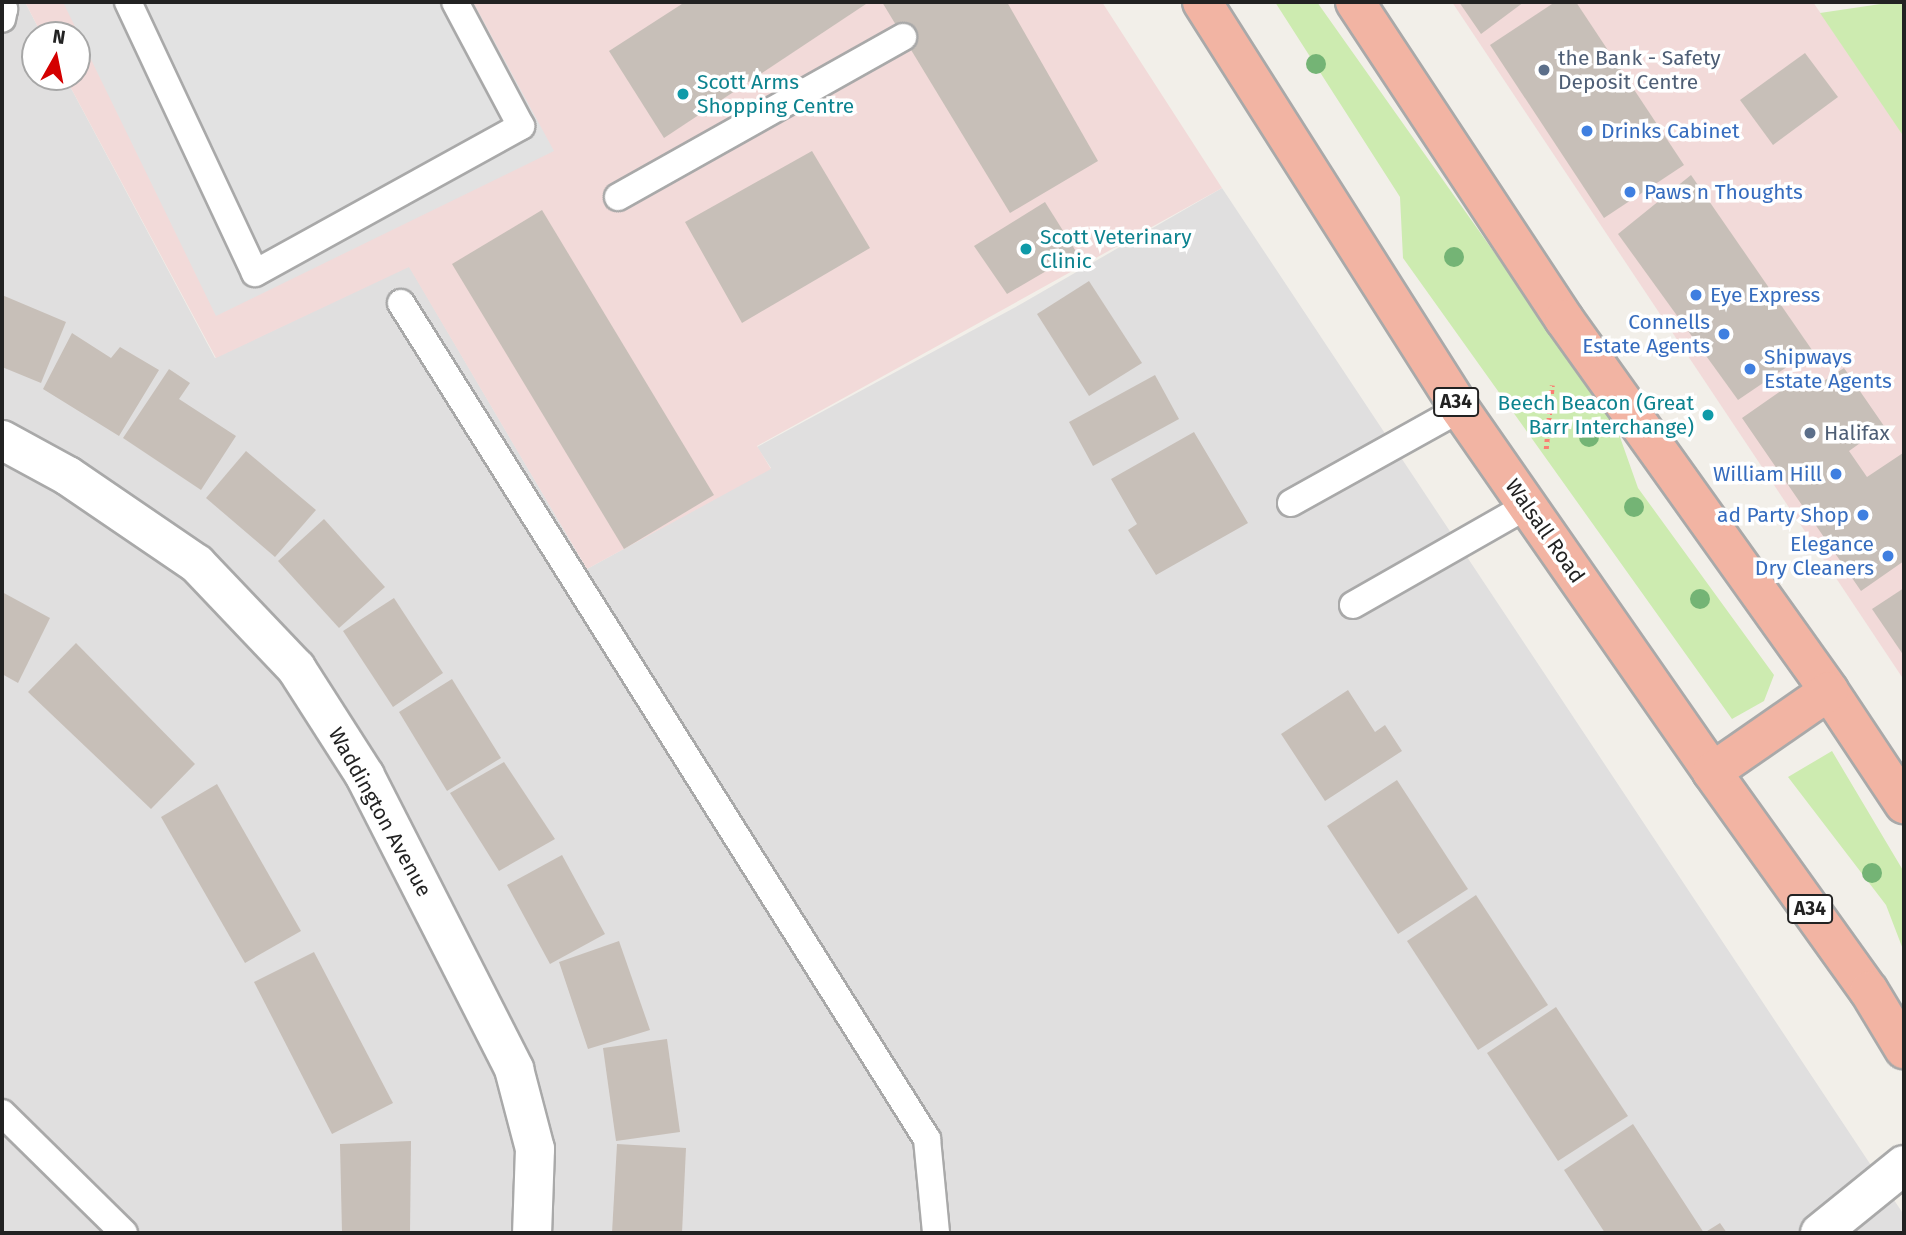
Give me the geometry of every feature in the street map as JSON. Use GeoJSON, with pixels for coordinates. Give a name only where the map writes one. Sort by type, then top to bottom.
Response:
{"type":"FeatureCollection","features":[{"type":"Feature","properties":{"kind":"highway"},"geometry":{"type":"LineString","coordinates":[[1354,2],[1564,319],[1829,691],[1904,804]]}},
{"type":"Feature","properties":{"kind":"highway","name":"Walsall Road"},"geometry":{"type":"LineString","coordinates":[[1211,8],[1460,409],[1712,772],[1869,991],[1904,1049]]}},
{"type":"Feature","properties":{"kind":"highway"},"geometry":{"type":"LineString","coordinates":[[1712,772],[1829,691]]}},
{"type":"Feature","properties":{"kind":"street","name":"Waddington Avenue"},"geometry":{"type":"LineString","coordinates":[[2,440],[68,476],[197,564],[296,668],[365,776],[514,1069],[536,1149],[532,1233]]}},
{"type":"Feature","properties":{"kind":"street"},"geometry":{"type":"LineString","coordinates":[[1820,1233],[1904,1165]]}},
{"type":"Feature","properties":{"kind":"lane"},"geometry":{"type":"LineString","coordinates":[[128,2],[255,274],[521,126],[455,2]]}},
{"type":"Feature","properties":{"kind":"lane"},"geometry":{"type":"LineString","coordinates":[[2,6],[2,19]]}},
{"type":"Feature","properties":{"kind":"lane"},"geometry":{"type":"LineString","coordinates":[[618,197],[903,37]]}},
{"type":"Feature","properties":{"kind":"lane"},"geometry":{"type":"LineString","coordinates":[[401,303],[927,1139],[936,1233]]}},
{"type":"Feature","properties":{"kind":"lane"},"geometry":{"type":"LineString","coordinates":[[1291,503],[1460,409]]}},
{"type":"Feature","properties":{"kind":"lane"},"geometry":{"type":"LineString","coordinates":[[1353,605],[1524,499]]}},
{"type":"Feature","properties":{"kind":"lane"},"geometry":{"type":"LineString","coordinates":[[2,1113],[124,1233]]}},
{"type":"Feature","properties":{"kind":"path"},"geometry":{"type":"LineString","coordinates":[[1524,499],[1547,448],[1552,381],[1564,319]]}},
{"type":"Feature","properties":{"kind":"shaded area"},"geometry":{"type":"Polygon","coordinates":[[[2,2],[25,2],[35,21],[21,21],[21,91],[72,91],[215,358],[409,266],[587,569],[771,468],[757,447],[1021,304],[1222,188],[1904,1215],[1904,1233],[2,1233],[2,2]]]}},
{"type":"Feature","properties":{"kind":"shaded area"},"geometry":{"type":"Polygon","coordinates":[[[25,2],[1102,2],[1222,188],[757,446],[771,469],[587,569],[409,267],[216,358],[73,91],[91,91],[91,21],[35,21],[25,2]]]}},
{"type":"Feature","properties":{"kind":"shaded area"},"geometry":{"type":"Polygon","coordinates":[[[63,2],[473,2],[554,151],[216,316],[91,59],[91,21],[72,21],[63,2]]]}},
{"type":"Feature","properties":{"kind":"shaded area"},"geometry":{"type":"Polygon","coordinates":[[[1452,2],[1813,2],[1904,136],[1904,680],[1452,2]]]}},
{"type":"Feature","properties":{"kind":"green space"},"geometry":{"type":"Polygon","coordinates":[[[1275,2],[1317,2],[1615,423],[1638,488],[1774,675],[1764,701],[1732,719],[1403,258],[1400,197],[1275,2]]]}},
{"type":"Feature","properties":{"kind":"green space"},"geometry":{"type":"Polygon","coordinates":[[[1904,2],[1904,137],[1820,13],[1904,2]]]}},
{"type":"Feature","properties":{"kind":"green space"},"geometry":{"type":"Polygon","coordinates":[[[1832,751],[1904,872],[1904,952],[1886,905],[1788,777],[1832,751]]]}},
{"type":"Feature","properties":{"kind":"building","name":"Scott Arms Shopping Centre"},"geometry":{"type":"Polygon","coordinates":[[[685,2],[869,2],[664,138],[609,51],[685,2]]]}},
{"type":"Feature","properties":{"kind":"building"},"geometry":{"type":"Polygon","coordinates":[[[882,2],[1007,2],[1098,161],[1010,213],[882,2]]]}},
{"type":"Feature","properties":{"kind":"building"},"geometry":{"type":"Polygon","coordinates":[[[1459,2],[1524,2],[1481,34],[1459,2]]]}},
{"type":"Feature","properties":{"kind":"building"},"geometry":{"type":"Polygon","coordinates":[[[1555,2],[1576,2],[1684,165],[1604,218],[1490,45],[1555,2]]]}},
{"type":"Feature","properties":{"kind":"building"},"geometry":{"type":"Polygon","coordinates":[[[1805,53],[1838,97],[1773,145],[1740,100],[1805,53]]]}},
{"type":"Feature","properties":{"kind":"building"},"geometry":{"type":"Polygon","coordinates":[[[812,151],[870,248],[742,323],[685,222],[812,151]]]}},
{"type":"Feature","properties":{"kind":"building"},"geometry":{"type":"Polygon","coordinates":[[[1691,175],[1812,350],[1738,400],[1618,234],[1691,175]]]}},
{"type":"Feature","properties":{"kind":"building","name":"Scott Veterinary Clinic"},"geometry":{"type":"Polygon","coordinates":[[[1045,202],[1077,253],[1007,294],[974,246],[1045,202]]]}},
{"type":"Feature","properties":{"kind":"building"},"geometry":{"type":"Polygon","coordinates":[[[542,210],[714,495],[624,549],[452,264],[542,210]]]}},
{"type":"Feature","properties":{"kind":"building"},"geometry":{"type":"Polygon","coordinates":[[[1089,281],[1142,363],[1089,396],[1037,314],[1089,281]]]}},
{"type":"Feature","properties":{"kind":"building"},"geometry":{"type":"Polygon","coordinates":[[[2,295],[66,322],[41,383],[2,367],[2,295]]]}},
{"type":"Feature","properties":{"kind":"building"},"geometry":{"type":"Polygon","coordinates":[[[72,333],[111,358],[120,347],[159,370],[119,436],[43,389],[72,333]]]}},
{"type":"Feature","properties":{"kind":"building"},"geometry":{"type":"Polygon","coordinates":[[[1844,368],[1884,426],[1849,451],[1867,477],[1903,453],[1904,456],[1904,561],[1861,591],[1742,418],[1802,376],[1811,389],[1844,368]]]}},
{"type":"Feature","properties":{"kind":"building"},"geometry":{"type":"Polygon","coordinates":[[[169,369],[190,383],[179,399],[236,436],[201,490],[123,438],[169,369]]]}},
{"type":"Feature","properties":{"kind":"building"},"geometry":{"type":"Polygon","coordinates":[[[1155,375],[1179,419],[1093,466],[1069,422],[1155,375]]]}},
{"type":"Feature","properties":{"kind":"building"},"geometry":{"type":"Polygon","coordinates":[[[1194,432],[1248,523],[1156,575],[1128,530],[1137,524],[1111,479],[1194,432]]]}},
{"type":"Feature","properties":{"kind":"building"},"geometry":{"type":"Polygon","coordinates":[[[246,451],[316,510],[275,557],[206,498],[246,451]]]}},
{"type":"Feature","properties":{"kind":"building"},"geometry":{"type":"Polygon","coordinates":[[[324,519],[385,587],[339,628],[278,561],[324,519]]]}},
{"type":"Feature","properties":{"kind":"building"},"geometry":{"type":"Polygon","coordinates":[[[1904,588],[1904,656],[1872,609],[1904,588]]]}},
{"type":"Feature","properties":{"kind":"building"},"geometry":{"type":"Polygon","coordinates":[[[2,592],[50,618],[18,683],[2,674],[2,592]]]}},
{"type":"Feature","properties":{"kind":"building"},"geometry":{"type":"Polygon","coordinates":[[[394,598],[443,673],[393,707],[343,631],[394,598]]]}},
{"type":"Feature","properties":{"kind":"building"},"geometry":{"type":"Polygon","coordinates":[[[76,643],[195,764],[151,809],[28,692],[76,643]]]}},
{"type":"Feature","properties":{"kind":"building"},"geometry":{"type":"Polygon","coordinates":[[[452,679],[501,758],[447,791],[399,712],[452,679]]]}},
{"type":"Feature","properties":{"kind":"building"},"geometry":{"type":"Polygon","coordinates":[[[1348,690],[1375,732],[1385,725],[1402,751],[1325,801],[1281,734],[1348,690]]]}},
{"type":"Feature","properties":{"kind":"building"},"geometry":{"type":"Polygon","coordinates":[[[504,762],[555,839],[499,871],[450,793],[504,762]]]}},
{"type":"Feature","properties":{"kind":"building"},"geometry":{"type":"Polygon","coordinates":[[[1397,780],[1468,889],[1398,934],[1327,826],[1397,780]]]}},
{"type":"Feature","properties":{"kind":"building"},"geometry":{"type":"Polygon","coordinates":[[[217,784],[301,931],[245,963],[161,817],[217,784]]]}},
{"type":"Feature","properties":{"kind":"building"},"geometry":{"type":"Polygon","coordinates":[[[562,855],[605,934],[550,964],[507,885],[562,855]]]}},
{"type":"Feature","properties":{"kind":"building"},"geometry":{"type":"Polygon","coordinates":[[[1476,895],[1548,1005],[1478,1050],[1407,941],[1476,895]]]}},
{"type":"Feature","properties":{"kind":"building"},"geometry":{"type":"Polygon","coordinates":[[[619,941],[650,1030],[588,1049],[559,962],[619,941]]]}},
{"type":"Feature","properties":{"kind":"building"},"geometry":{"type":"Polygon","coordinates":[[[314,952],[393,1103],[332,1134],[254,982],[314,952]]]}},
{"type":"Feature","properties":{"kind":"building"},"geometry":{"type":"Polygon","coordinates":[[[1556,1007],[1628,1116],[1558,1161],[1487,1053],[1556,1007]]]}},
{"type":"Feature","properties":{"kind":"building"},"geometry":{"type":"Polygon","coordinates":[[[667,1039],[680,1132],[616,1141],[603,1048],[667,1039]]]}},
{"type":"Feature","properties":{"kind":"building"},"geometry":{"type":"Polygon","coordinates":[[[1633,1124],[1704,1233],[1605,1233],[1564,1170],[1633,1124]]]}},
{"type":"Feature","properties":{"kind":"building"},"geometry":{"type":"Polygon","coordinates":[[[411,1141],[410,1233],[342,1233],[340,1144],[411,1141]]]}},
{"type":"Feature","properties":{"kind":"building"},"geometry":{"type":"Polygon","coordinates":[[[617,1144],[686,1148],[682,1233],[612,1233],[617,1144]]]}},
{"type":"Feature","properties":{"kind":"building"},"geometry":{"type":"Polygon","coordinates":[[[1720,1223],[1727,1233],[1704,1233],[1720,1223]]]}},
{"type":"Feature","properties":{"kind":"place","name":"the Bank - Safety Deposit Centre"},"geometry":{"type":"Point","coordinates":[1544,70]}},
{"type":"Feature","properties":{"kind":"place","name":"Scott Arms Shopping Centre"},"geometry":{"type":"Point","coordinates":[683,94]}},
{"type":"Feature","properties":{"kind":"place","name":"Drinks Cabinet"},"geometry":{"type":"Point","coordinates":[1587,131]}},
{"type":"Feature","properties":{"kind":"place","name":"Paws n Thoughts"},"geometry":{"type":"Point","coordinates":[1630,192]}},
{"type":"Feature","properties":{"kind":"place","name":"Scott Veterinary Clinic"},"geometry":{"type":"Point","coordinates":[1026,249]}},
{"type":"Feature","properties":{"kind":"place","name":"Eye Express"},"geometry":{"type":"Point","coordinates":[1696,295]}},
{"type":"Feature","properties":{"kind":"place","name":"Connells Estate Agents"},"geometry":{"type":"Point","coordinates":[1724,334]}},
{"type":"Feature","properties":{"kind":"place","name":"Shipways Estate Agents"},"geometry":{"type":"Point","coordinates":[1750,369]}},
{"type":"Feature","properties":{"kind":"place","name":"Beech Beacon (Great Barr Interchange)"},"geometry":{"type":"Point","coordinates":[1708,415]}},
{"type":"Feature","properties":{"kind":"place","name":"Halifax"},"geometry":{"type":"Point","coordinates":[1810,433]}},
{"type":"Feature","properties":{"kind":"place","name":"William Hill"},"geometry":{"type":"Point","coordinates":[1836,474]}},
{"type":"Feature","properties":{"kind":"place","name":"ad Party Shop"},"geometry":{"type":"Point","coordinates":[1863,515]}},
{"type":"Feature","properties":{"kind":"place","name":"Elegance Dry Cleaners"},"geometry":{"type":"Point","coordinates":[1888,556]}}]}
